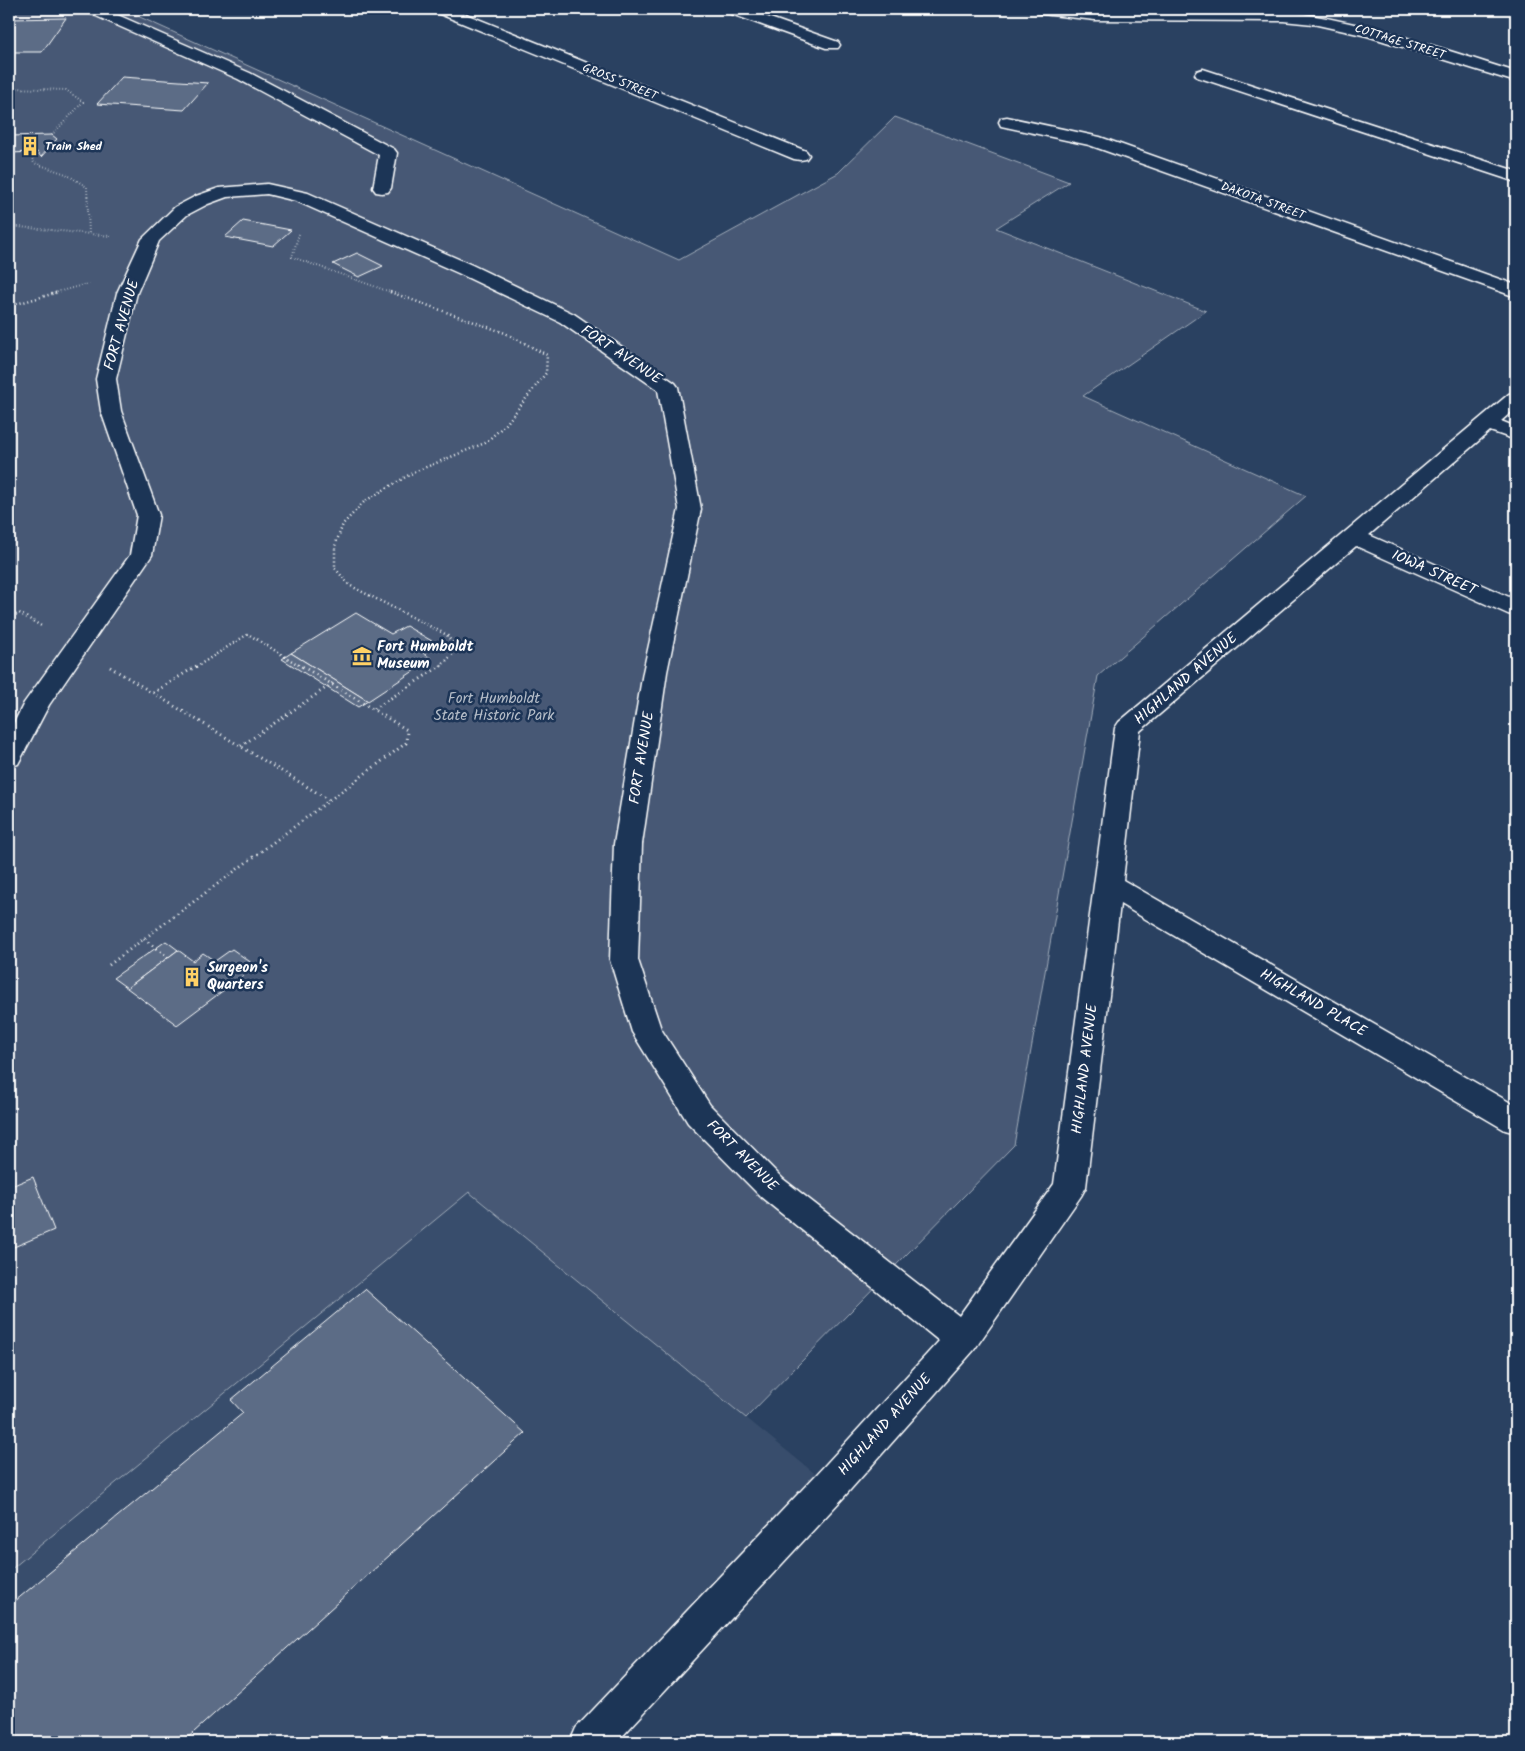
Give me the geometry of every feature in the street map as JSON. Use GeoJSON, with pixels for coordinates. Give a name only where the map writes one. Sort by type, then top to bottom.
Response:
{"type":"FeatureCollection","features":[{"type":"Feature","properties":{"kind":"street"},"geometry":{"type":"LineString","coordinates":[[92,9],[244,76],[388,152],[382,188]]}},
{"type":"Feature","properties":{"kind":"street","name":"GROSS STREET"},"geometry":{"type":"LineString","coordinates":[[440,9],[800,155]]}},
{"type":"Feature","properties":{"kind":"street"},"geometry":{"type":"LineString","coordinates":[[731,9],[832,45]]}},
{"type":"Feature","properties":{"kind":"street","name":"COTTAGE STREET"},"geometry":{"type":"LineString","coordinates":[[1042,9],[1095,14],[1283,16],[1305,18],[1350,27],[1516,77]]}},
{"type":"Feature","properties":{"kind":"street"},"geometry":{"type":"LineString","coordinates":[[1203,74],[1516,177]]}},
{"type":"Feature","properties":{"kind":"street","name":"DAKOTA STREET"},"geometry":{"type":"LineString","coordinates":[[1007,122],[1094,141],[1516,291]]}},
{"type":"Feature","properties":{"kind":"street","name":"FORT AVENUE"},"geometry":{"type":"LineString","coordinates":[[9,758],[37,703],[141,555],[148,515],[111,411],[106,379],[127,293],[151,239],[181,211],[202,200],[225,192],[267,189],[308,200],[465,269],[567,318],[668,386],[690,509],[655,672],[628,844],[624,960],[647,1032],[699,1114],[772,1188],[962,1338]]}},
{"type":"Feature","properties":{"kind":"street","name":"HIGHLAND AVENUE"},"geometry":{"type":"LineString","coordinates":[[590,1742],[830,1486],[962,1338],[1070,1188],[1128,728],[1516,398]]}},
{"type":"Feature","properties":{"kind":"street"},"geometry":{"type":"LineString","coordinates":[[1487,423],[1516,434]]}},
{"type":"Feature","properties":{"kind":"street","name":"IOWA STREET"},"geometry":{"type":"LineString","coordinates":[[1353,536],[1516,609]]}},
{"type":"Feature","properties":{"kind":"street","name":"HIGHLAND PLACE"},"geometry":{"type":"LineString","coordinates":[[1109,886],[1516,1121]]}},
{"type":"Feature","properties":{"kind":"path"},"geometry":{"type":"LineString","coordinates":[[9,90],[14,88],[66,90],[83,102],[52,135]]}},
{"type":"Feature","properties":{"kind":"path"},"geometry":{"type":"LineString","coordinates":[[37,152],[32,158],[34,163],[66,174],[87,187],[89,234]]}},
{"type":"Feature","properties":{"kind":"path"},"geometry":{"type":"LineString","coordinates":[[308,200],[292,257],[505,333],[547,355],[546,373],[506,424],[485,442],[414,472],[365,501],[343,524],[335,546],[335,568],[349,585],[447,636],[457,650],[442,665],[374,709]]}},
{"type":"Feature","properties":{"kind":"path"},"geometry":{"type":"LineString","coordinates":[[9,226],[151,239]]}},
{"type":"Feature","properties":{"kind":"path"},"geometry":{"type":"LineString","coordinates":[[9,306],[138,269]]}},
{"type":"Feature","properties":{"kind":"path"},"geometry":{"type":"LineString","coordinates":[[9,619],[19,613],[330,800]]}},
{"type":"Feature","properties":{"kind":"path"},"geometry":{"type":"LineString","coordinates":[[109,965],[406,743],[407,730],[248,634],[153,693]]}},
{"type":"Feature","properties":{"kind":"path"},"geometry":{"type":"LineString","coordinates":[[241,746],[336,680]]}},
{"type":"Feature","properties":{"kind":"path"},"geometry":{"type":"LineString","coordinates":[[144,939],[168,958]]}},
{"type":"Feature","properties":{"kind":"shaded area"},"geometry":{"type":"Polygon","coordinates":[[[469,1192],[830,1486],[590,1742],[9,1742],[9,1571],[469,1192]]]}},
{"type":"Feature","properties":{"kind":"green space","name":"Fort Humboldt State Historic Park"},"geometry":{"type":"Polygon","coordinates":[[[9,9],[122,9],[679,260],[838,173],[895,117],[1069,182],[996,228],[1206,311],[1083,396],[1306,496],[1098,676],[1014,1145],[746,1418],[469,1192],[9,1571],[9,9]]]}},
{"type":"Feature","properties":{"kind":"building"},"geometry":{"type":"Polygon","coordinates":[[[66,18],[42,52],[9,52],[9,19],[66,18]]]}},
{"type":"Feature","properties":{"kind":"building"},"geometry":{"type":"Polygon","coordinates":[[[122,77],[208,83],[184,110],[97,104],[122,77]]]}},
{"type":"Feature","properties":{"kind":"building","name":"Train Shed"},"geometry":{"type":"Polygon","coordinates":[[[52,135],[57,139],[41,157],[37,152],[9,153],[9,136],[52,135]]]}},
{"type":"Feature","properties":{"kind":"building"},"geometry":{"type":"Polygon","coordinates":[[[243,221],[291,230],[273,246],[225,237],[243,221]]]}},
{"type":"Feature","properties":{"kind":"building"},"geometry":{"type":"Polygon","coordinates":[[[357,253],[383,266],[359,277],[333,264],[357,253]]]}},
{"type":"Feature","properties":{"kind":"building","name":"Fort Humboldt Museum"},"geometry":{"type":"Polygon","coordinates":[[[356,613],[391,634],[406,626],[437,644],[423,653],[432,659],[368,701],[291,653],[356,613]]]}},
{"type":"Feature","properties":{"kind":"building"},"geometry":{"type":"Polygon","coordinates":[[[291,653],[368,701],[358,707],[282,659],[291,653]]]}},
{"type":"Feature","properties":{"kind":"building"},"geometry":{"type":"Polygon","coordinates":[[[166,941],[178,950],[127,988],[113,978],[166,941]]]}},
{"type":"Feature","properties":{"kind":"building","name":"Surgeon's Quarters"},"geometry":{"type":"Polygon","coordinates":[[[232,949],[256,966],[177,1025],[127,988],[178,950],[193,961],[203,953],[215,961],[232,949]]]}},
{"type":"Feature","properties":{"kind":"building"},"geometry":{"type":"Polygon","coordinates":[[[33,1177],[54,1230],[9,1249],[9,1187],[33,1177]]]}},
{"type":"Feature","properties":{"kind":"building"},"geometry":{"type":"Polygon","coordinates":[[[365,1289],[525,1433],[183,1742],[9,1742],[9,1606],[243,1413],[231,1400],[365,1289]]]}},
{"type":"Feature","properties":{"kind":"place","name":"Train Shed"},"geometry":{"type":"Point","coordinates":[30,146]}},
{"type":"Feature","properties":{"kind":"place","name":"Fort Humboldt Museum"},"geometry":{"type":"Point","coordinates":[362,656]}},
{"type":"Feature","properties":{"kind":"place","name":"Surgeon's Quarters"},"geometry":{"type":"Point","coordinates":[192,977]}}]}
